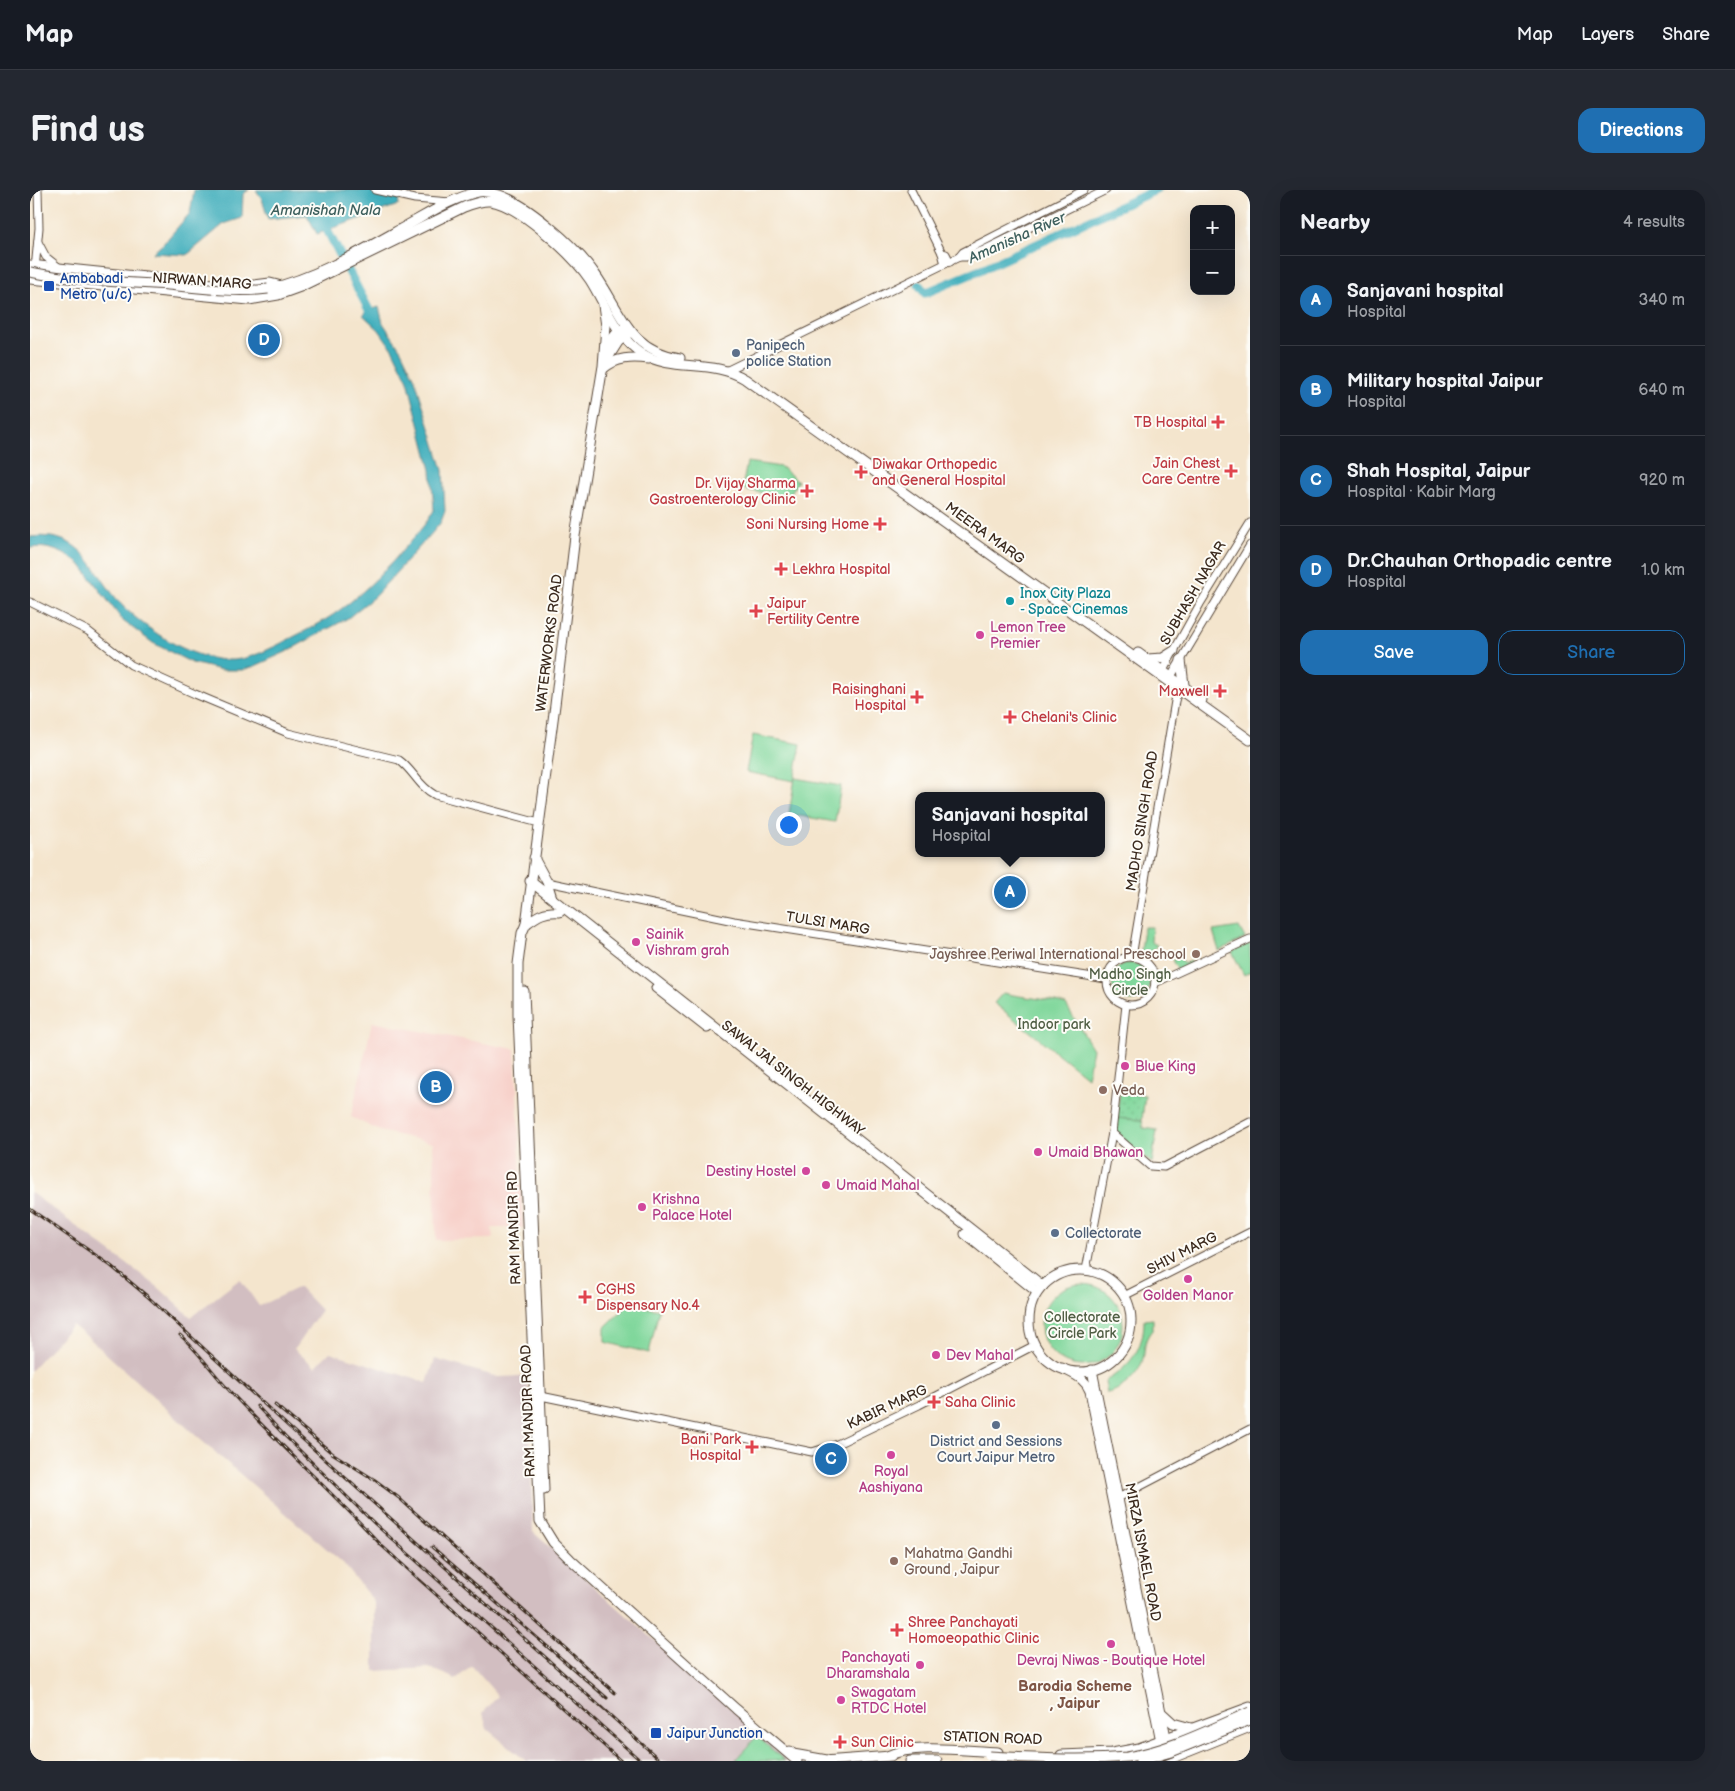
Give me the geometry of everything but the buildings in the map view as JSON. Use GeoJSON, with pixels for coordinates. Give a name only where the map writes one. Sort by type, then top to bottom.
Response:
{"type":"FeatureCollection","features":[{"type":"Feature","properties":{"kind":"main road"},"geometry":{"type":"LineString","coordinates":[[360,255],[450,202],[478,192],[488,191],[508,199],[550,227],[578,253],[592,270],[625,331]]}},
{"type":"Feature","properties":{"kind":"main road","name":"MEERA MARG"},"geometry":{"type":"LineString","coordinates":[[360,255],[451,212],[477,202],[496,202],[505,205],[531,222],[567,253],[590,280],[603,305],[642,354],[657,360],[732,369],[1166,676],[1250,732]]}},
{"type":"Feature","properties":{"kind":"main road","name":"NIRWAN MARG"},"geometry":{"type":"LineString","coordinates":[[32,272],[67,284],[248,300],[278,295],[360,255]]}},
{"type":"Feature","properties":{"kind":"main road"},"geometry":{"type":"LineString","coordinates":[[32,272],[54,277],[239,291],[283,286],[335,267]]}},
{"type":"Feature","properties":{"kind":"main road"},"geometry":{"type":"LineString","coordinates":[[32,272],[66,270],[140,275],[213,284],[248,286],[270,283],[283,286]]}},
{"type":"Feature","properties":{"kind":"main road"},"geometry":{"type":"LineString","coordinates":[[66,270],[67,284]]}},
{"type":"Feature","properties":{"kind":"main road","name":"WATERWORKS ROAD"},"geometry":{"type":"LineString","coordinates":[[526,924],[575,536],[603,367],[605,349],[603,305]]}},
{"type":"Feature","properties":{"kind":"main road"},"geometry":{"type":"LineString","coordinates":[[605,349],[625,331]]}},
{"type":"Feature","properties":{"kind":"main road"},"geometry":{"type":"LineString","coordinates":[[603,367],[625,331]]}},
{"type":"Feature","properties":{"kind":"main road","name":"MEERA MARG"},"geometry":{"type":"LineString","coordinates":[[625,331],[658,353],[732,369],[820,424],[1147,659],[1166,676]]}},
{"type":"Feature","properties":{"kind":"main road"},"geometry":{"type":"LineString","coordinates":[[603,367],[615,360],[622,359],[657,360]]}},
{"type":"Feature","properties":{"kind":"main road"},"geometry":{"type":"LineString","coordinates":[[1147,659],[1163,658],[1174,651]]}},
{"type":"Feature","properties":{"kind":"main road"},"geometry":{"type":"LineString","coordinates":[[1181,660],[1181,686]]}},
{"type":"Feature","properties":{"kind":"main road","name":"MEERA MARG"},"geometry":{"type":"LineString","coordinates":[[1181,686],[1250,740]]}},
{"type":"Feature","properties":{"kind":"main road"},"geometry":{"type":"LineString","coordinates":[[534,858],[547,882],[552,898]]}},
{"type":"Feature","properties":{"kind":"main road"},"geometry":{"type":"LineString","coordinates":[[530,885],[552,898],[770,1073]]}},
{"type":"Feature","properties":{"kind":"main road","name":"SAWAI JAI SINGH HIGHWAY"},"geometry":{"type":"LineString","coordinates":[[530,885],[560,912],[770,1073],[1040,1289]]}},
{"type":"Feature","properties":{"kind":"main road"},"geometry":{"type":"LineString","coordinates":[[526,924],[547,911],[560,912]]}},
{"type":"Feature","properties":{"kind":"main road","name":"RAM MANDIR RD"},"geometry":{"type":"LineString","coordinates":[[526,924],[518,964],[540,1443],[540,1521],[553,1542],[686,1664],[797,1761]]}},
{"type":"Feature","properties":{"kind":"main road"},"geometry":{"type":"LineString","coordinates":[[1062,1368],[1074,1371],[1092,1370],[1106,1365],[1124,1346],[1131,1321],[1130,1308],[1124,1296],[1110,1280],[1086,1270],[1064,1272],[1040,1289],[1030,1309],[1029,1322],[1035,1345],[1049,1362],[1082,1378],[1087,1383],[1090,1391],[1166,1760],[1250,1727]]}},
{"type":"Feature","properties":{"kind":"main road","name":"MIRZA ISMAEL ROAD"},"geometry":{"type":"LineString","coordinates":[[1092,1370],[1161,1712],[1163,1740]]}},
{"type":"Feature","properties":{"kind":"main road","name":"RAM MANDIR ROAD"},"geometry":{"type":"LineString","coordinates":[[540,1443],[545,1520],[550,1531],[695,1668],[784,1747],[793,1754],[826,1760]]}},
{"type":"Feature","properties":{"kind":"main road","name":"STATION ROAD"},"geometry":{"type":"LineString","coordinates":[[826,1760],[887,1756],[898,1751],[926,1750],[1064,1758],[1112,1754],[1163,1740],[1250,1707]]}},
{"type":"Feature","properties":{"kind":"main road"},"geometry":{"type":"LineString","coordinates":[[1161,1712],[1173,1723],[1193,1728]]}},
{"type":"Feature","properties":{"kind":"main road"},"geometry":{"type":"LineString","coordinates":[[887,1756],[1087,1759],[1127,1757],[1169,1745],[1250,1712]]}},
{"type":"Feature","properties":{"kind":"main road"},"geometry":{"type":"LineString","coordinates":[[1140,1761],[1171,1752],[1250,1720]]}},
{"type":"Feature","properties":{"kind":"main road"},"geometry":{"type":"LineString","coordinates":[[910,1761],[937,1761]]}},
{"type":"Feature","properties":{"kind":"street"},"geometry":{"type":"LineString","coordinates":[[32,272],[38,241],[38,190]]}},
{"type":"Feature","properties":{"kind":"street"},"geometry":{"type":"LineString","coordinates":[[375,190],[415,199],[450,202]]}},
{"type":"Feature","properties":{"kind":"street"},"geometry":{"type":"LineString","coordinates":[[911,190],[947,263]]}},
{"type":"Feature","properties":{"kind":"street"},"geometry":{"type":"LineString","coordinates":[[959,258],[963,252],[1084,190]]}},
{"type":"Feature","properties":{"kind":"street"},"geometry":{"type":"LineString","coordinates":[[732,369],[947,263],[984,250],[1106,190]]}},
{"type":"Feature","properties":{"kind":"street"},"geometry":{"type":"LineString","coordinates":[[38,241],[46,257],[66,270]]}},
{"type":"Feature","properties":{"kind":"street","name":"SUBHASH NAGAR"},"geometry":{"type":"LineString","coordinates":[[1166,676],[1174,651],[1200,604],[1250,523]]}},
{"type":"Feature","properties":{"kind":"street"},"geometry":{"type":"LineString","coordinates":[[1166,676],[1181,660],[1250,545]]}},
{"type":"Feature","properties":{"kind":"street"},"geometry":{"type":"LineString","coordinates":[[30,602],[88,631],[131,665],[187,690],[288,733],[399,760],[424,789],[435,795],[538,822]]}},
{"type":"Feature","properties":{"kind":"street","name":"MADHO SINGH ROAD"},"geometry":{"type":"LineString","coordinates":[[1132,957],[1181,686]]}},
{"type":"Feature","properties":{"kind":"street","name":"TULSI MARG"},"geometry":{"type":"LineString","coordinates":[[547,882],[734,921],[1106,979]]}},
{"type":"Feature","properties":{"kind":"street"},"geometry":{"type":"LineString","coordinates":[[1155,983],[1250,939]]}},
{"type":"Feature","properties":{"kind":"street"},"geometry":{"type":"LineString","coordinates":[[1132,957],[1146,962],[1155,976],[1155,983],[1150,997],[1144,1002],[1138,1005],[1126,1005],[1112,997],[1106,979],[1112,966],[1124,958],[1132,957]]}},
{"type":"Feature","properties":{"kind":"street"},"geometry":{"type":"LineString","coordinates":[[1086,1270],[1112,1133],[1126,1005]]}},
{"type":"Feature","properties":{"kind":"street"},"geometry":{"type":"LineString","coordinates":[[1112,1133],[1150,1166],[1164,1167],[1250,1122]]}},
{"type":"Feature","properties":{"kind":"street","name":"SHIV MARG"},"geometry":{"type":"LineString","coordinates":[[1124,1296],[1250,1232]]}},
{"type":"Feature","properties":{"kind":"street","name":"KABIR MARG"},"geometry":{"type":"LineString","coordinates":[[538,1396],[812,1452],[835,1445],[920,1405],[1035,1345]]}},
{"type":"Feature","properties":{"kind":"street"},"geometry":{"type":"LineString","coordinates":[[1118,1498],[1250,1429]]}},
{"type":"Feature","properties":{"kind":"shaded area"},"geometry":{"type":"Polygon","coordinates":[[[372,1022],[515,1049],[523,1228],[492,1228],[493,1239],[436,1240],[433,1143],[380,1131],[351,1117],[372,1022]]]}},
{"type":"Feature","properties":{"kind":"shaded area"},"geometry":{"type":"Polygon","coordinates":[[[30,1192],[158,1287],[191,1317],[240,1279],[259,1306],[299,1287],[321,1310],[294,1349],[315,1367],[330,1352],[427,1383],[435,1359],[498,1377],[528,1376],[533,1532],[790,1761],[526,1761],[487,1729],[483,1713],[498,1696],[472,1666],[456,1679],[429,1668],[374,1671],[374,1602],[343,1563],[194,1434],[88,1337],[72,1325],[30,1371],[30,1192]]]}},
{"type":"Feature","properties":{"kind":"green space"},"geometry":{"type":"Polygon","coordinates":[[[747,462],[781,467],[798,481],[788,498],[742,489],[747,462]]]}},
{"type":"Feature","properties":{"kind":"green space"},"geometry":{"type":"Polygon","coordinates":[[[753,735],[801,744],[794,781],[746,772],[753,735]]]}},
{"type":"Feature","properties":{"kind":"green space"},"geometry":{"type":"Polygon","coordinates":[[[795,778],[841,786],[835,822],[789,814],[795,778]]]}},
{"type":"Feature","properties":{"kind":"green space"},"geometry":{"type":"Polygon","coordinates":[[[1144,927],[1152,927],[1151,942],[1157,945],[1148,956],[1141,951],[1144,927]]]}},
{"type":"Feature","properties":{"kind":"green space"},"geometry":{"type":"Polygon","coordinates":[[[1239,927],[1245,938],[1219,951],[1213,931],[1239,927]]]}},
{"type":"Feature","properties":{"kind":"green space"},"geometry":{"type":"Polygon","coordinates":[[[1250,943],[1250,972],[1244,975],[1232,952],[1250,943]]]}},
{"type":"Feature","properties":{"kind":"green space"},"geometry":{"type":"Polygon","coordinates":[[[1180,956],[1184,964],[1190,961],[1192,965],[1178,971],[1172,960],[1180,956]]]}},
{"type":"Feature","properties":{"kind":"green space","name":"Madho Singh Circle"},"geometry":{"type":"Polygon","coordinates":[[[1131,963],[1145,968],[1150,982],[1145,996],[1131,1001],[1117,996],[1112,982],[1117,968],[1131,963]]]}},
{"type":"Feature","properties":{"kind":"green space","name":"Indoor park"},"geometry":{"type":"Polygon","coordinates":[[[1003,993],[1066,1005],[1093,1049],[1087,1077],[994,1003],[1003,993]]]}},
{"type":"Feature","properties":{"kind":"green space"},"geometry":{"type":"Polygon","coordinates":[[[431,1081],[437,1083],[439,1089],[437,1095],[431,1097],[425,1095],[423,1089],[425,1083],[431,1081]]]}},
{"type":"Feature","properties":{"kind":"green space"},"geometry":{"type":"Polygon","coordinates":[[[1120,1093],[1145,1095],[1142,1120],[1116,1118],[1120,1093]]]}},
{"type":"Feature","properties":{"kind":"green space"},"geometry":{"type":"Polygon","coordinates":[[[1116,1118],[1142,1120],[1143,1128],[1157,1130],[1152,1163],[1114,1132],[1116,1118]]]}},
{"type":"Feature","properties":{"kind":"green space","name":"Collectorate Circle Park"},"geometry":{"type":"Polygon","coordinates":[[[1082,1284],[1098,1287],[1111,1296],[1120,1309],[1123,1325],[1120,1341],[1111,1354],[1098,1363],[1082,1366],[1066,1363],[1053,1354],[1044,1341],[1041,1325],[1044,1309],[1053,1296],[1066,1287],[1082,1284]]]}},
{"type":"Feature","properties":{"kind":"green space"},"geometry":{"type":"Polygon","coordinates":[[[629,1304],[659,1310],[649,1353],[605,1342],[605,1327],[629,1304]]]}},
{"type":"Feature","properties":{"kind":"green space"},"geometry":{"type":"Polygon","coordinates":[[[1153,1319],[1153,1329],[1147,1338],[1142,1362],[1137,1372],[1123,1386],[1107,1393],[1105,1381],[1128,1364],[1138,1349],[1144,1320],[1153,1319]]]}},
{"type":"Feature","properties":{"kind":"green space"},"geometry":{"type":"Polygon","coordinates":[[[757,1736],[785,1761],[739,1761],[736,1759],[757,1736]]]}},
{"type":"Feature","properties":{"kind":"water","name":"Amanishah Nala"},"geometry":{"type":"Polygon","coordinates":[[[194,190],[249,190],[243,194],[242,218],[224,224],[187,255],[152,253],[163,244],[190,213],[194,190]]]}},
{"type":"Feature","properties":{"kind":"water","name":"Amanishah Nala"},"geometry":{"type":"Polygon","coordinates":[[[256,190],[401,190],[398,205],[317,234],[307,215],[268,219],[262,199],[256,190]]]}},
{"type":"Feature","properties":{"kind":"water"},"geometry":{"type":"Polygon","coordinates":[[[379,307],[383,323],[401,350],[415,379],[443,470],[445,511],[441,522],[433,532],[375,596],[348,618],[286,652],[255,666],[242,670],[221,670],[192,663],[153,643],[123,621],[80,564],[69,556],[50,549],[30,548],[30,537],[49,537],[63,540],[76,547],[86,556],[121,604],[145,625],[176,645],[209,658],[225,660],[250,657],[283,642],[334,614],[381,574],[419,531],[434,510],[431,470],[408,381],[393,350],[379,330],[363,315],[369,310],[379,307]]]}},
{"type":"Feature","properties":{"kind":"waterway","name":"Amanisha River"},"geometry":{"type":"LineString","coordinates":[[919,285],[925,293],[1156,190]]}},
{"type":"Feature","properties":{"kind":"waterway"},"geometry":{"type":"LineString","coordinates":[[327,230],[369,310]]}},
{"type":"Feature","properties":{"kind":"railway"},"geometry":{"type":"LineString","coordinates":[[30,1209],[111,1266],[147,1296],[290,1428],[661,1761]]}},
{"type":"Feature","properties":{"kind":"railway"},"geometry":{"type":"LineString","coordinates":[[180,1335],[238,1400],[382,1546],[621,1761]]}},
{"type":"Feature","properties":{"kind":"railway"},"geometry":{"type":"LineString","coordinates":[[275,1405],[332,1453],[375,1480],[399,1498],[615,1693]]}},
{"type":"Feature","properties":{"kind":"railway"},"geometry":{"type":"LineString","coordinates":[[257,1406],[375,1524],[641,1761]]}},
{"type":"Feature","properties":{"kind":"railway"},"geometry":{"type":"LineString","coordinates":[[432,1547],[607,1698]]}},
{"type":"Feature","properties":{"kind":"railway"},"geometry":{"type":"LineString","coordinates":[[1159,1761],[1250,1724]]}},
{"type":"Feature","properties":{"kind":"place","name":"Ambabadi Metro (u/c)"},"geometry":{"type":"Point","coordinates":[49,286]}},
{"type":"Feature","properties":{"kind":"place","name":"Dr.Chauhan Orthopadic centre"},"geometry":{"type":"Point","coordinates":[264,340]}},
{"type":"Feature","properties":{"kind":"place","name":"Panipech police Station"},"geometry":{"type":"Point","coordinates":[736,353]}},
{"type":"Feature","properties":{"kind":"place","name":"TB Hospital"},"geometry":{"type":"Point","coordinates":[1218,422]}},
{"type":"Feature","properties":{"kind":"place","name":"Jain Chest Care Centre"},"geometry":{"type":"Point","coordinates":[1231,471]}},
{"type":"Feature","properties":{"kind":"place","name":"Diwakar Orthopedic and General Hospital"},"geometry":{"type":"Point","coordinates":[861,472]}},
{"type":"Feature","properties":{"kind":"place","name":"Dr. Vijay Sharma Gastroenterology Clinic"},"geometry":{"type":"Point","coordinates":[807,491]}},
{"type":"Feature","properties":{"kind":"place","name":"Soni Nursing Home"},"geometry":{"type":"Point","coordinates":[880,524]}},
{"type":"Feature","properties":{"kind":"place","name":"Lekhra Hospital"},"geometry":{"type":"Point","coordinates":[781,569]}},
{"type":"Feature","properties":{"kind":"place","name":"Inox City Plaza - Space Cinemas"},"geometry":{"type":"Point","coordinates":[1010,601]}},
{"type":"Feature","properties":{"kind":"place","name":"Jaipur Fertility Centre"},"geometry":{"type":"Point","coordinates":[756,611]}},
{"type":"Feature","properties":{"kind":"place","name":"Lemon Tree Premier"},"geometry":{"type":"Point","coordinates":[980,635]}},
{"type":"Feature","properties":{"kind":"place","name":"Maxwell"},"geometry":{"type":"Point","coordinates":[1220,691]}},
{"type":"Feature","properties":{"kind":"place","name":"Raisinghani Hospital"},"geometry":{"type":"Point","coordinates":[917,697]}},
{"type":"Feature","properties":{"kind":"place","name":"Chelani's Clinic"},"geometry":{"type":"Point","coordinates":[1010,717]}},
{"type":"Feature","properties":{"kind":"place","name":"Sanjavani hospital"},"geometry":{"type":"Point","coordinates":[1010,892]}},
{"type":"Feature","properties":{"kind":"place","name":"Sainik Vishram grah"},"geometry":{"type":"Point","coordinates":[636,942]}},
{"type":"Feature","properties":{"kind":"place","name":"Jayshree Periwal International Preschool"},"geometry":{"type":"Point","coordinates":[1196,954]}},
{"type":"Feature","properties":{"kind":"place","name":"Blue King"},"geometry":{"type":"Point","coordinates":[1125,1066]}},
{"type":"Feature","properties":{"kind":"place","name":"Military hospital Jaipur"},"geometry":{"type":"Point","coordinates":[436,1087]}},
{"type":"Feature","properties":{"kind":"place","name":"Veda"},"geometry":{"type":"Point","coordinates":[1103,1090]}},
{"type":"Feature","properties":{"kind":"place","name":"Umaid Bhawan"},"geometry":{"type":"Point","coordinates":[1038,1152]}},
{"type":"Feature","properties":{"kind":"place","name":"Destiny Hostel"},"geometry":{"type":"Point","coordinates":[806,1171]}},
{"type":"Feature","properties":{"kind":"place","name":"Umaid Mahal"},"geometry":{"type":"Point","coordinates":[826,1185]}},
{"type":"Feature","properties":{"kind":"place","name":"Krishna Palace Hotel"},"geometry":{"type":"Point","coordinates":[642,1207]}},
{"type":"Feature","properties":{"kind":"place","name":"Collectorate"},"geometry":{"type":"Point","coordinates":[1055,1233]}},
{"type":"Feature","properties":{"kind":"place","name":"Golden Manor"},"geometry":{"type":"Point","coordinates":[1188,1279]}},
{"type":"Feature","properties":{"kind":"place","name":"CGHS Dispensary No.4"},"geometry":{"type":"Point","coordinates":[585,1297]}},
{"type":"Feature","properties":{"kind":"place","name":"Dev Mahal"},"geometry":{"type":"Point","coordinates":[936,1355]}},
{"type":"Feature","properties":{"kind":"place","name":"Saha Clinic"},"geometry":{"type":"Point","coordinates":[934,1402]}},
{"type":"Feature","properties":{"kind":"place","name":"District and Sessions Court Jaipur Metro"},"geometry":{"type":"Point","coordinates":[996,1425]}},
{"type":"Feature","properties":{"kind":"place","name":"Bani Park Hospital"},"geometry":{"type":"Point","coordinates":[752,1447]}},
{"type":"Feature","properties":{"kind":"place","name":"Royal Aashiyana"},"geometry":{"type":"Point","coordinates":[891,1455]}},
{"type":"Feature","properties":{"kind":"place","name":"Shah Hospital, Jaipur"},"geometry":{"type":"Point","coordinates":[831,1459]}},
{"type":"Feature","properties":{"kind":"place","name":"Mahatma Gandhi Ground , Jaipur"},"geometry":{"type":"Point","coordinates":[894,1561]}},
{"type":"Feature","properties":{"kind":"place","name":"Shree Panchayati Homoeopathic Clinic"},"geometry":{"type":"Point","coordinates":[897,1630]}},
{"type":"Feature","properties":{"kind":"place","name":"Devraj Niwas - Boutique Hotel"},"geometry":{"type":"Point","coordinates":[1111,1644]}},
{"type":"Feature","properties":{"kind":"place","name":"Panchayati Dharamshala"},"geometry":{"type":"Point","coordinates":[920,1665]}},
{"type":"Feature","properties":{"kind":"place","name":"Swagatam RTDC Hotel"},"geometry":{"type":"Point","coordinates":[841,1700]}},
{"type":"Feature","properties":{"kind":"place","name":"Jaipur Junction"},"geometry":{"type":"Point","coordinates":[656,1733]}},
{"type":"Feature","properties":{"kind":"place","name":"Sun Clinic"},"geometry":{"type":"Point","coordinates":[840,1742]}},
{"type":"Feature","properties":{"kind":"district","name":"Barodia Scheme , Jaipur"},"geometry":{"type":"Point","coordinates":[1075,1694]}}]}
